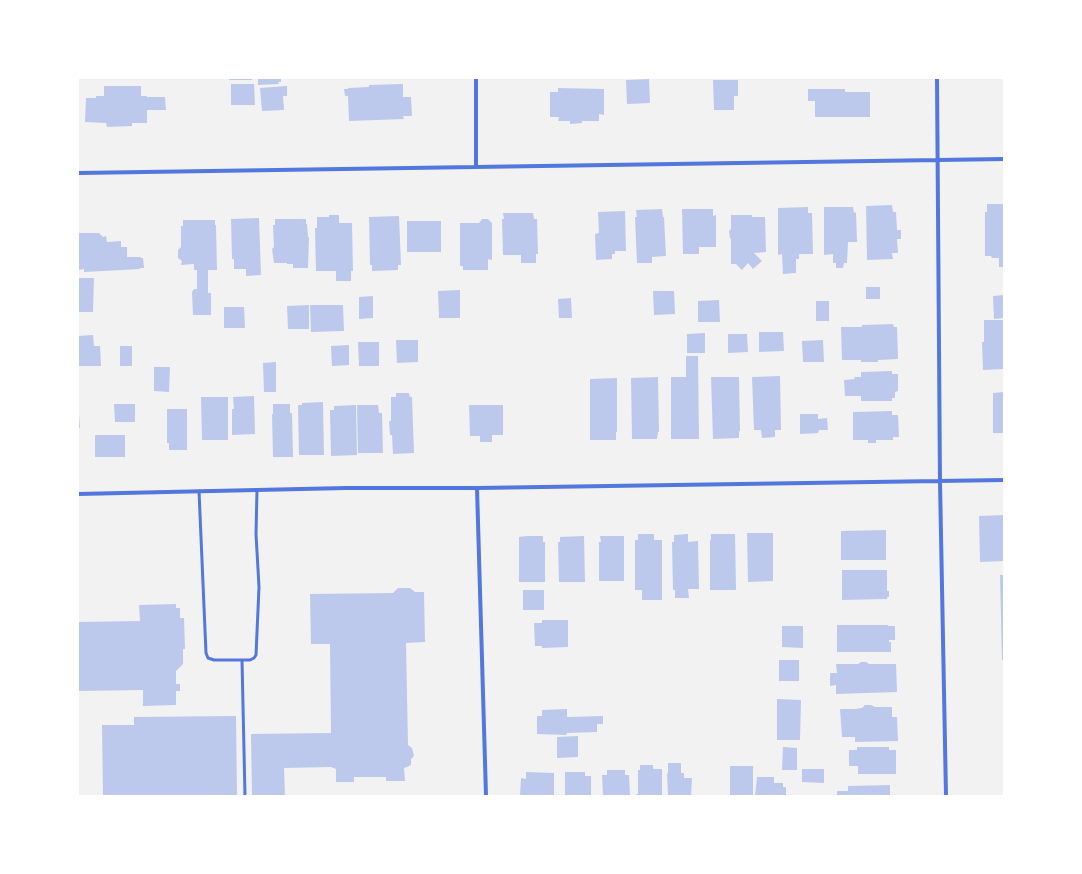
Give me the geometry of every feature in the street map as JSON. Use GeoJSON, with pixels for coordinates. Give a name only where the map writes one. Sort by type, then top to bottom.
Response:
{"type":"FeatureCollection","features":[{"type":"Feature","properties":{"kind":"street"},"geometry":{"type":"LineString","coordinates":[[476,78],[476,166]]}},
{"type":"Feature","properties":{"kind":"street"},"geometry":{"type":"LineString","coordinates":[[937,78],[940,482],[946,796]]}},
{"type":"Feature","properties":{"kind":"street"},"geometry":{"type":"LineString","coordinates":[[78,173],[1004,159]]}},
{"type":"Feature","properties":{"kind":"street"},"geometry":{"type":"LineString","coordinates":[[78,494],[346,488],[477,488],[1004,480]]}},
{"type":"Feature","properties":{"kind":"street"},"geometry":{"type":"LineString","coordinates":[[477,488],[486,796]]}},
{"type":"Feature","properties":{"kind":"lane"},"geometry":{"type":"LineString","coordinates":[[198,491],[206,653],[208,658],[214,660],[250,660],[254,658],[256,654],[259,587],[256,534],[257,490]]}},
{"type":"Feature","properties":{"kind":"lane"},"geometry":{"type":"LineString","coordinates":[[242,660],[245,796]]}},
{"type":"Feature","properties":{"kind":"building"},"geometry":{"type":"Polygon","coordinates":[[[229,78],[252,78],[252,80],[229,80],[229,78]]]}},
{"type":"Feature","properties":{"kind":"building"},"geometry":{"type":"Polygon","coordinates":[[[258,78],[281,78],[281,82],[278,82],[279,84],[258,85],[258,78]]]}},
{"type":"Feature","properties":{"kind":"building"},"geometry":{"type":"Polygon","coordinates":[[[649,79],[650,103],[627,104],[626,80],[649,79]]]}},
{"type":"Feature","properties":{"kind":"building"},"geometry":{"type":"Polygon","coordinates":[[[713,80],[738,80],[738,96],[734,96],[734,110],[714,110],[713,80]]]}},
{"type":"Feature","properties":{"kind":"building"},"geometry":{"type":"Polygon","coordinates":[[[231,84],[254,84],[255,105],[231,105],[231,84]]]}},
{"type":"Feature","properties":{"kind":"building"},"geometry":{"type":"Polygon","coordinates":[[[403,84],[403,97],[411,97],[412,116],[403,116],[404,119],[349,121],[348,96],[345,96],[344,89],[369,87],[369,85],[403,84]]]}},
{"type":"Feature","properties":{"kind":"building"},"geometry":{"type":"Polygon","coordinates":[[[104,86],[141,86],[141,96],[165,97],[166,110],[147,110],[147,123],[132,123],[132,126],[107,127],[106,123],[85,122],[86,98],[104,96],[104,86]]]}},
{"type":"Feature","properties":{"kind":"building"},"geometry":{"type":"Polygon","coordinates":[[[287,86],[287,96],[283,96],[284,110],[262,111],[260,88],[287,86]]]}},
{"type":"Feature","properties":{"kind":"building"},"geometry":{"type":"Polygon","coordinates":[[[558,88],[604,89],[604,115],[599,114],[599,121],[582,121],[582,123],[570,124],[570,121],[558,121],[559,117],[550,117],[550,92],[558,92],[558,88]]]}},
{"type":"Feature","properties":{"kind":"building"},"geometry":{"type":"Polygon","coordinates":[[[808,89],[845,89],[845,92],[870,92],[870,117],[815,117],[815,101],[808,101],[808,89]]]}},
{"type":"Feature","properties":{"kind":"building"},"geometry":{"type":"Polygon","coordinates":[[[987,204],[1004,204],[1004,267],[999,267],[999,258],[985,256],[985,212],[987,212],[987,204]]]}},
{"type":"Feature","properties":{"kind":"building"},"geometry":{"type":"Polygon","coordinates":[[[892,205],[893,212],[896,212],[897,230],[901,230],[901,239],[897,239],[898,253],[892,253],[893,259],[867,260],[866,206],[892,205]]]}},
{"type":"Feature","properties":{"kind":"building"},"geometry":{"type":"Polygon","coordinates":[[[808,207],[808,213],[812,213],[813,254],[799,254],[799,259],[796,259],[796,273],[783,274],[782,254],[778,255],[778,208],[808,207]]]}},
{"type":"Feature","properties":{"kind":"building"},"geometry":{"type":"Polygon","coordinates":[[[824,207],[853,207],[854,213],[856,212],[857,242],[848,242],[847,263],[844,263],[843,268],[836,268],[836,263],[833,263],[833,254],[824,255],[824,207]]]}},
{"type":"Feature","properties":{"kind":"building"},"geometry":{"type":"Polygon","coordinates":[[[662,209],[664,217],[666,256],[652,257],[652,263],[637,263],[636,210],[662,209]]]}},
{"type":"Feature","properties":{"kind":"building"},"geometry":{"type":"Polygon","coordinates":[[[682,209],[713,209],[713,216],[716,215],[716,247],[699,247],[699,254],[683,254],[682,209]]]}},
{"type":"Feature","properties":{"kind":"building"},"geometry":{"type":"Polygon","coordinates":[[[625,211],[626,251],[615,251],[615,254],[612,254],[612,259],[596,260],[595,234],[599,233],[598,212],[625,211]]]}},
{"type":"Feature","properties":{"kind":"building"},"geometry":{"type":"Polygon","coordinates":[[[503,213],[533,213],[534,219],[537,219],[538,254],[536,254],[536,263],[521,263],[521,255],[503,255],[503,213]]]}},
{"type":"Feature","properties":{"kind":"building"},"geometry":{"type":"Polygon","coordinates":[[[329,215],[339,215],[339,223],[352,223],[353,271],[351,271],[351,281],[336,281],[336,271],[316,271],[315,228],[317,228],[317,217],[329,217],[329,215]]]}},
{"type":"Feature","properties":{"kind":"building"},"geometry":{"type":"Polygon","coordinates":[[[731,215],[752,215],[752,217],[765,217],[766,252],[754,253],[762,261],[753,269],[748,263],[742,270],[736,264],[731,264],[731,239],[729,231],[731,229],[731,215]]]}},
{"type":"Feature","properties":{"kind":"building"},"geometry":{"type":"Polygon","coordinates":[[[399,216],[401,265],[398,265],[398,270],[372,271],[372,265],[370,265],[369,217],[399,216]]]}},
{"type":"Feature","properties":{"kind":"building"},"geometry":{"type":"Polygon","coordinates":[[[259,218],[261,275],[246,276],[246,269],[234,269],[234,259],[232,259],[231,219],[259,218]]]}},
{"type":"Feature","properties":{"kind":"building"},"geometry":{"type":"Polygon","coordinates":[[[275,219],[306,219],[309,237],[308,268],[293,268],[293,264],[274,263],[272,249],[274,247],[273,225],[275,225],[275,219]]]}},
{"type":"Feature","properties":{"kind":"building"},"geometry":{"type":"Polygon","coordinates":[[[482,219],[488,219],[492,223],[492,260],[488,259],[488,270],[463,270],[463,266],[460,266],[460,223],[479,223],[482,219]]]}},
{"type":"Feature","properties":{"kind":"building"},"geometry":{"type":"Polygon","coordinates":[[[183,220],[215,220],[217,270],[208,270],[208,293],[211,293],[211,315],[193,315],[192,292],[194,289],[197,289],[197,270],[194,270],[194,264],[181,265],[182,261],[178,258],[178,250],[181,247],[181,226],[183,226],[183,220]]]}},
{"type":"Feature","properties":{"kind":"building"},"geometry":{"type":"Polygon","coordinates":[[[407,221],[441,221],[441,252],[407,252],[407,221]]]}},
{"type":"Feature","properties":{"kind":"building"},"geometry":{"type":"Polygon","coordinates":[[[78,233],[99,233],[103,237],[106,236],[107,242],[121,241],[121,247],[127,247],[127,257],[143,258],[144,268],[84,272],[84,269],[78,270],[78,233]]]}},
{"type":"Feature","properties":{"kind":"building"},"geometry":{"type":"Polygon","coordinates":[[[78,278],[94,278],[93,312],[78,312],[78,278]]]}},
{"type":"Feature","properties":{"kind":"building"},"geometry":{"type":"Polygon","coordinates":[[[866,287],[880,287],[880,299],[866,299],[866,287]]]}},
{"type":"Feature","properties":{"kind":"building"},"geometry":{"type":"Polygon","coordinates":[[[460,290],[460,318],[439,318],[438,291],[460,290]]]}},
{"type":"Feature","properties":{"kind":"building"},"geometry":{"type":"Polygon","coordinates":[[[653,291],[674,291],[675,314],[654,315],[653,291]]]}},
{"type":"Feature","properties":{"kind":"building"},"geometry":{"type":"Polygon","coordinates":[[[1004,295],[1004,318],[994,319],[993,296],[1004,295]]]}},
{"type":"Feature","properties":{"kind":"building"},"geometry":{"type":"Polygon","coordinates":[[[373,296],[373,318],[359,319],[359,297],[373,296]]]}},
{"type":"Feature","properties":{"kind":"building"},"geometry":{"type":"Polygon","coordinates":[[[571,298],[572,318],[559,318],[558,299],[571,298]]]}},
{"type":"Feature","properties":{"kind":"building"},"geometry":{"type":"Polygon","coordinates":[[[719,300],[720,322],[698,322],[698,301],[719,300]]]}},
{"type":"Feature","properties":{"kind":"building"},"geometry":{"type":"Polygon","coordinates":[[[816,301],[829,301],[829,321],[816,321],[816,301]]]}},
{"type":"Feature","properties":{"kind":"building"},"geometry":{"type":"Polygon","coordinates":[[[309,305],[309,329],[288,329],[287,306],[309,305]]]}},
{"type":"Feature","properties":{"kind":"building"},"geometry":{"type":"Polygon","coordinates":[[[310,305],[343,305],[344,331],[311,332],[310,305]]]}},
{"type":"Feature","properties":{"kind":"building"},"geometry":{"type":"Polygon","coordinates":[[[224,307],[244,307],[245,328],[224,328],[224,307]]]}},
{"type":"Feature","properties":{"kind":"building"},"geometry":{"type":"Polygon","coordinates":[[[984,320],[1004,320],[1004,369],[983,370],[982,342],[984,342],[984,320]]]}},
{"type":"Feature","properties":{"kind":"building"},"geometry":{"type":"Polygon","coordinates":[[[893,324],[894,327],[897,327],[898,359],[878,360],[878,362],[842,360],[841,327],[862,327],[862,325],[893,324]]]}},
{"type":"Feature","properties":{"kind":"building"},"geometry":{"type":"Polygon","coordinates":[[[759,332],[783,332],[784,351],[759,352],[759,332]]]}},
{"type":"Feature","properties":{"kind":"building"},"geometry":{"type":"Polygon","coordinates":[[[705,333],[705,353],[687,353],[687,334],[705,333]]]}},
{"type":"Feature","properties":{"kind":"building"},"geometry":{"type":"Polygon","coordinates":[[[728,334],[747,334],[748,352],[728,353],[728,334]]]}},
{"type":"Feature","properties":{"kind":"building"},"geometry":{"type":"Polygon","coordinates":[[[93,335],[94,346],[100,346],[101,366],[78,366],[78,336],[93,335]]]}},
{"type":"Feature","properties":{"kind":"building"},"geometry":{"type":"Polygon","coordinates":[[[396,340],[418,340],[418,362],[397,363],[396,340]]]}},
{"type":"Feature","properties":{"kind":"building"},"geometry":{"type":"Polygon","coordinates":[[[823,340],[824,362],[803,362],[802,341],[823,340]]]}},
{"type":"Feature","properties":{"kind":"building"},"geometry":{"type":"Polygon","coordinates":[[[358,342],[379,342],[379,366],[359,366],[358,342]]]}},
{"type":"Feature","properties":{"kind":"building"},"geometry":{"type":"Polygon","coordinates":[[[349,345],[349,365],[332,366],[331,346],[349,345]]]}},
{"type":"Feature","properties":{"kind":"building"},"geometry":{"type":"Polygon","coordinates":[[[120,346],[132,346],[132,366],[120,366],[120,346]]]}},
{"type":"Feature","properties":{"kind":"building"},"geometry":{"type":"Polygon","coordinates":[[[686,356],[698,356],[699,439],[671,439],[671,377],[686,377],[686,356]]]}},
{"type":"Feature","properties":{"kind":"building"},"geometry":{"type":"Polygon","coordinates":[[[276,362],[276,392],[264,392],[263,363],[276,362]]]}},
{"type":"Feature","properties":{"kind":"building"},"geometry":{"type":"Polygon","coordinates":[[[154,367],[170,367],[169,392],[154,391],[154,367]]]}},
{"type":"Feature","properties":{"kind":"building"},"geometry":{"type":"Polygon","coordinates":[[[892,371],[892,374],[898,374],[898,391],[895,392],[895,398],[892,398],[892,401],[861,401],[861,396],[845,396],[844,380],[855,379],[854,377],[861,377],[861,372],[892,371]]]}},
{"type":"Feature","properties":{"kind":"building"},"geometry":{"type":"Polygon","coordinates":[[[780,376],[781,430],[775,430],[775,437],[762,438],[761,430],[754,430],[752,377],[780,376]]]}},
{"type":"Feature","properties":{"kind":"building"},"geometry":{"type":"Polygon","coordinates":[[[658,377],[659,432],[657,439],[632,439],[631,378],[658,377]]]}},
{"type":"Feature","properties":{"kind":"building"},"geometry":{"type":"Polygon","coordinates":[[[711,377],[739,377],[739,438],[713,439],[711,377]]]}},
{"type":"Feature","properties":{"kind":"building"},"geometry":{"type":"Polygon","coordinates":[[[617,378],[616,440],[590,440],[590,379],[617,378]]]}},
{"type":"Feature","properties":{"kind":"building"},"geometry":{"type":"Polygon","coordinates":[[[1004,392],[1004,433],[993,433],[993,393],[1004,392]]]}},
{"type":"Feature","properties":{"kind":"building"},"geometry":{"type":"Polygon","coordinates":[[[396,393],[409,393],[410,397],[412,397],[414,453],[393,454],[392,435],[390,435],[389,421],[391,421],[391,397],[396,397],[396,393]]]}},
{"type":"Feature","properties":{"kind":"building"},"geometry":{"type":"Polygon","coordinates":[[[254,396],[255,434],[232,435],[232,409],[234,409],[233,397],[254,396]]]}},
{"type":"Feature","properties":{"kind":"building"},"geometry":{"type":"Polygon","coordinates":[[[201,397],[228,397],[228,440],[202,440],[201,397]]]}},
{"type":"Feature","properties":{"kind":"building"},"geometry":{"type":"Polygon","coordinates":[[[323,402],[324,455],[299,455],[298,405],[302,405],[302,403],[323,402]]]}},
{"type":"Feature","properties":{"kind":"building"},"geometry":{"type":"Polygon","coordinates":[[[114,404],[135,404],[135,422],[115,422],[114,404]]]}},
{"type":"Feature","properties":{"kind":"building"},"geometry":{"type":"Polygon","coordinates":[[[273,404],[290,404],[290,413],[292,413],[293,457],[273,457],[273,404]]]}},
{"type":"Feature","properties":{"kind":"building"},"geometry":{"type":"Polygon","coordinates":[[[356,405],[357,455],[331,456],[330,410],[334,410],[334,406],[356,405]]]}},
{"type":"Feature","properties":{"kind":"building"},"geometry":{"type":"Polygon","coordinates":[[[357,405],[378,405],[379,413],[382,413],[383,453],[358,453],[357,405]]]}},
{"type":"Feature","properties":{"kind":"building"},"geometry":{"type":"Polygon","coordinates":[[[469,405],[503,405],[503,435],[492,435],[492,442],[480,442],[480,436],[470,436],[469,405]]]}},
{"type":"Feature","properties":{"kind":"building"},"geometry":{"type":"Polygon","coordinates":[[[167,409],[187,409],[187,450],[169,450],[169,443],[167,443],[167,409]]]}},
{"type":"Feature","properties":{"kind":"building"},"geometry":{"type":"Polygon","coordinates":[[[892,411],[892,415],[898,415],[899,437],[893,437],[893,440],[876,440],[876,443],[868,443],[868,440],[853,440],[853,412],[892,411]]]}},
{"type":"Feature","properties":{"kind":"building"},"geometry":{"type":"Polygon","coordinates":[[[79,413],[80,428],[78,428],[79,413]]]}},
{"type":"Feature","properties":{"kind":"building"},"geometry":{"type":"Polygon","coordinates":[[[800,414],[818,414],[818,419],[827,418],[828,430],[819,430],[818,433],[800,434],[800,414]]]}},
{"type":"Feature","properties":{"kind":"building"},"geometry":{"type":"Polygon","coordinates":[[[95,435],[125,435],[125,457],[95,457],[95,435]]]}},
{"type":"Feature","properties":{"kind":"building"},"geometry":{"type":"Polygon","coordinates":[[[1004,515],[1004,561],[980,562],[979,516],[1004,515]]]}},
{"type":"Feature","properties":{"kind":"building"},"geometry":{"type":"Polygon","coordinates":[[[886,530],[886,560],[841,560],[841,531],[886,530]]]}},
{"type":"Feature","properties":{"kind":"building"},"geometry":{"type":"Polygon","coordinates":[[[747,533],[773,533],[773,581],[748,582],[747,533]]]}},
{"type":"Feature","properties":{"kind":"building"},"geometry":{"type":"Polygon","coordinates":[[[638,534],[654,534],[654,540],[662,540],[662,600],[642,600],[642,590],[635,590],[635,540],[638,540],[638,534]]]}},
{"type":"Feature","properties":{"kind":"building"},"geometry":{"type":"Polygon","coordinates":[[[688,534],[688,542],[698,541],[699,589],[688,589],[689,598],[675,598],[675,590],[673,590],[672,542],[674,542],[674,535],[688,534]]]}},
{"type":"Feature","properties":{"kind":"building"},"geometry":{"type":"Polygon","coordinates":[[[711,534],[735,534],[736,590],[710,590],[711,534]]]}},
{"type":"Feature","properties":{"kind":"building"},"geometry":{"type":"Polygon","coordinates":[[[543,536],[543,542],[545,542],[545,582],[519,582],[519,537],[543,536]]]}},
{"type":"Feature","properties":{"kind":"building"},"geometry":{"type":"Polygon","coordinates":[[[584,536],[585,582],[559,582],[558,542],[560,542],[560,537],[584,536]]]}},
{"type":"Feature","properties":{"kind":"building"},"geometry":{"type":"Polygon","coordinates":[[[600,536],[624,536],[624,581],[599,581],[600,536]]]}},
{"type":"Feature","properties":{"kind":"building"},"geometry":{"type":"Polygon","coordinates":[[[842,570],[887,570],[887,591],[889,591],[889,597],[887,597],[887,599],[842,600],[842,570]]]}},
{"type":"Feature","properties":{"kind":"building"},"geometry":{"type":"Polygon","coordinates":[[[1000,575],[1004,575],[1004,660],[1002,660],[1000,575]]]}},
{"type":"Feature","properties":{"kind":"building"},"geometry":{"type":"Polygon","coordinates":[[[398,588],[410,588],[415,592],[424,592],[425,642],[406,643],[408,745],[412,748],[414,756],[411,759],[411,765],[404,768],[405,781],[386,781],[386,777],[354,777],[354,782],[336,782],[336,769],[331,767],[284,768],[285,796],[252,796],[251,734],[331,733],[330,644],[311,644],[310,594],[393,593],[398,588]]]}},
{"type":"Feature","properties":{"kind":"building"},"geometry":{"type":"Polygon","coordinates":[[[523,590],[544,590],[544,610],[523,610],[523,590]]]}},
{"type":"Feature","properties":{"kind":"building"},"geometry":{"type":"Polygon","coordinates":[[[176,604],[176,608],[180,608],[180,618],[184,618],[185,649],[183,649],[183,664],[176,671],[176,684],[180,684],[180,691],[176,691],[176,705],[143,706],[143,690],[78,691],[78,622],[140,621],[139,605],[176,604]]]}},
{"type":"Feature","properties":{"kind":"building"},"geometry":{"type":"Polygon","coordinates":[[[542,620],[568,620],[568,647],[542,648],[542,646],[535,646],[534,623],[542,623],[542,620]]]}},
{"type":"Feature","properties":{"kind":"building"},"geometry":{"type":"Polygon","coordinates":[[[837,625],[895,626],[895,640],[889,640],[889,642],[891,642],[891,652],[837,652],[837,625]]]}},
{"type":"Feature","properties":{"kind":"building"},"geometry":{"type":"Polygon","coordinates":[[[782,626],[803,626],[803,648],[782,647],[782,626]]]}},
{"type":"Feature","properties":{"kind":"building"},"geometry":{"type":"Polygon","coordinates":[[[779,660],[799,660],[799,681],[779,681],[779,660]]]}},
{"type":"Feature","properties":{"kind":"building"},"geometry":{"type":"Polygon","coordinates":[[[861,662],[866,662],[869,664],[896,664],[897,692],[836,694],[836,685],[830,686],[830,673],[837,673],[836,664],[858,664],[861,662]]]}},
{"type":"Feature","properties":{"kind":"building"},"geometry":{"type":"Polygon","coordinates":[[[777,699],[801,700],[800,740],[777,740],[777,699]]]}},
{"type":"Feature","properties":{"kind":"building"},"geometry":{"type":"Polygon","coordinates":[[[865,705],[875,707],[892,707],[892,717],[897,717],[898,741],[855,742],[855,737],[842,737],[840,709],[862,708],[865,705]]]}},
{"type":"Feature","properties":{"kind":"building"},"geometry":{"type":"Polygon","coordinates":[[[567,709],[567,717],[603,716],[603,724],[597,724],[597,732],[567,733],[566,735],[537,734],[537,716],[542,716],[542,710],[567,709]]]}},
{"type":"Feature","properties":{"kind":"building"},"geometry":{"type":"Polygon","coordinates":[[[236,716],[237,796],[103,796],[102,725],[134,725],[134,717],[236,716]]]}},
{"type":"Feature","properties":{"kind":"building"},"geometry":{"type":"Polygon","coordinates":[[[578,736],[578,757],[557,758],[557,737],[578,736]]]}},
{"type":"Feature","properties":{"kind":"building"},"geometry":{"type":"Polygon","coordinates":[[[783,747],[797,748],[797,770],[782,770],[783,747]]]}},
{"type":"Feature","properties":{"kind":"building"},"geometry":{"type":"Polygon","coordinates":[[[857,747],[889,747],[889,750],[896,750],[896,774],[858,774],[858,766],[849,766],[849,750],[857,750],[857,747]]]}},
{"type":"Feature","properties":{"kind":"building"},"geometry":{"type":"Polygon","coordinates":[[[668,763],[681,763],[681,773],[684,773],[684,778],[692,778],[691,796],[668,796],[668,763]]]}},
{"type":"Feature","properties":{"kind":"building"},"geometry":{"type":"Polygon","coordinates":[[[640,765],[653,765],[653,769],[662,769],[662,796],[636,796],[636,794],[638,794],[638,770],[640,770],[640,765]]]}},
{"type":"Feature","properties":{"kind":"building"},"geometry":{"type":"Polygon","coordinates":[[[730,766],[753,766],[753,796],[730,796],[730,766]]]}},
{"type":"Feature","properties":{"kind":"building"},"geometry":{"type":"Polygon","coordinates":[[[802,769],[824,769],[824,783],[802,782],[802,769]]]}},
{"type":"Feature","properties":{"kind":"building"},"geometry":{"type":"Polygon","coordinates":[[[607,770],[625,770],[625,775],[629,775],[630,796],[603,796],[602,775],[607,775],[607,770]]]}},
{"type":"Feature","properties":{"kind":"building"},"geometry":{"type":"Polygon","coordinates":[[[526,772],[554,773],[554,796],[520,796],[521,778],[526,779],[526,772]]]}},
{"type":"Feature","properties":{"kind":"building"},"geometry":{"type":"Polygon","coordinates":[[[565,772],[585,772],[585,776],[591,776],[591,796],[565,796],[565,772]]]}},
{"type":"Feature","properties":{"kind":"building"},"geometry":{"type":"Polygon","coordinates":[[[757,777],[774,777],[774,783],[783,783],[783,787],[786,787],[786,796],[755,796],[757,777]]]}},
{"type":"Feature","properties":{"kind":"building"},"geometry":{"type":"Polygon","coordinates":[[[890,785],[890,796],[837,796],[837,791],[848,791],[848,786],[890,785]]]}}]}
